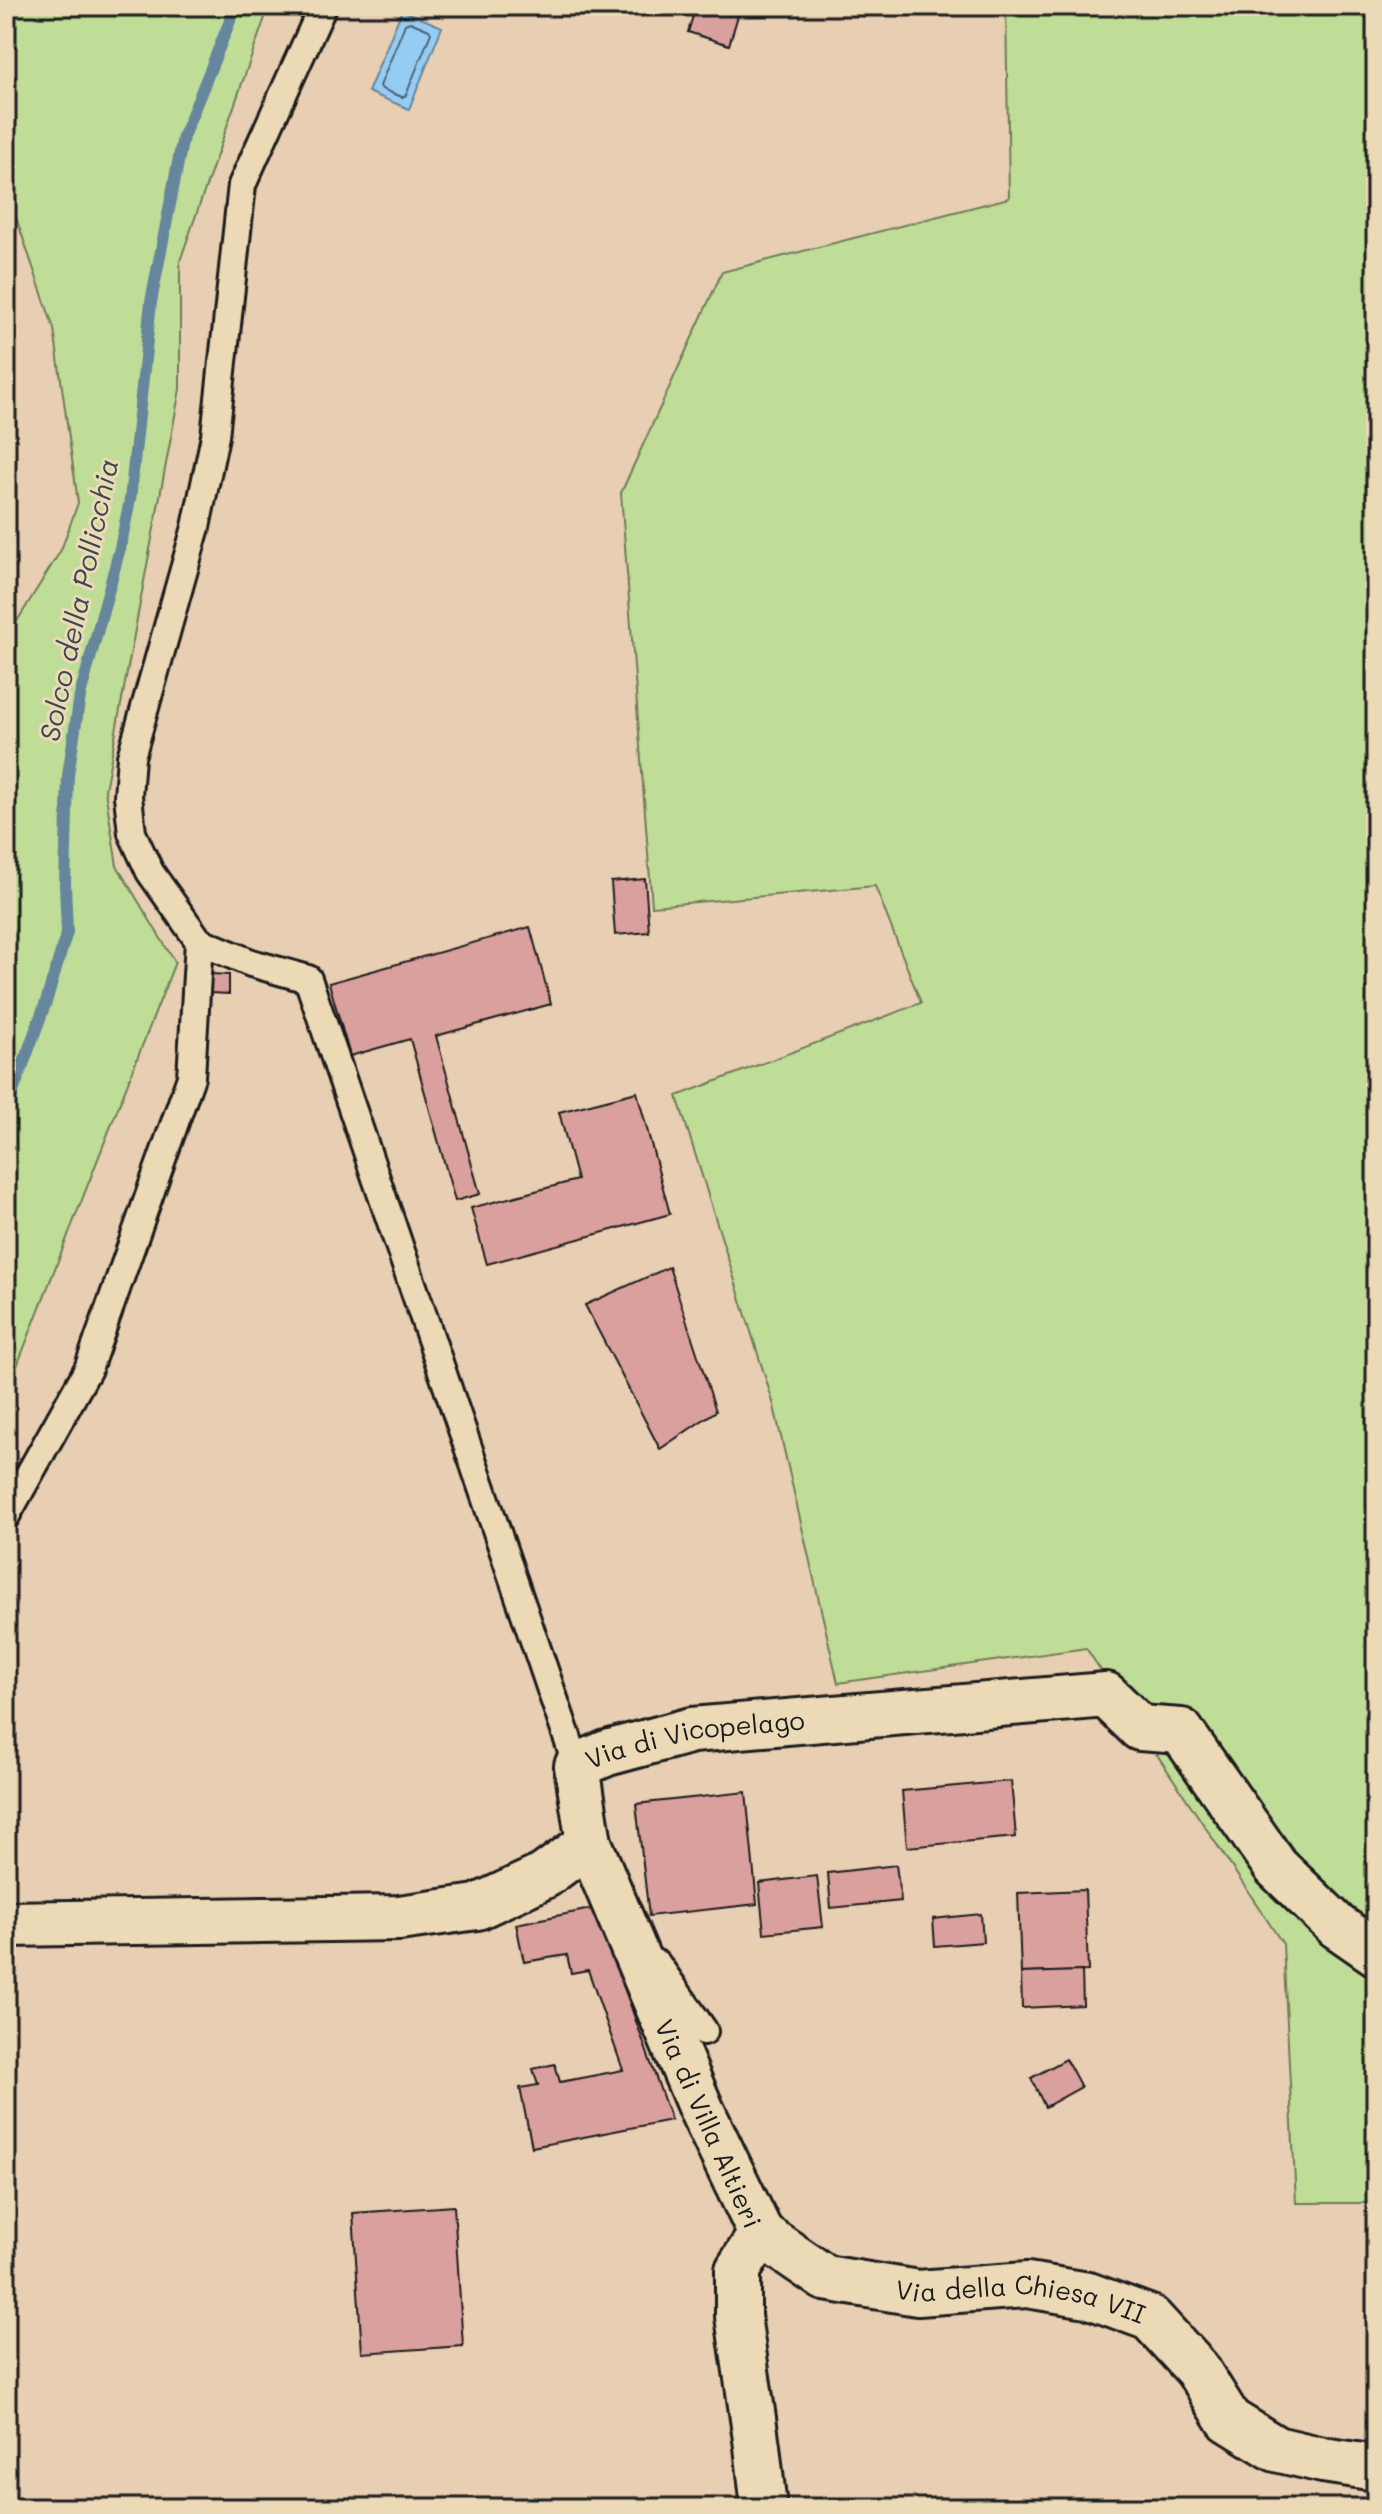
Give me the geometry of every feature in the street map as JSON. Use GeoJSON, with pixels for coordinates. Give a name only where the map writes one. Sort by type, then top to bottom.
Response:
{"type":"FeatureCollection","features":[{"type":"Feature","properties":{"kind":"street","name":"Via di Vicopelago"},"geometry":{"type":"LineString","coordinates":[[589,1843],[577,1766],[607,1753],[692,1730],[1106,1695],[1140,1728],[1181,1731],[1276,1867],[1337,1926],[1376,1953]]}},
{"type":"Feature","properties":{"kind":"street"},"geometry":{"type":"LineString","coordinates":[[6,1924],[399,1918],[477,1907],[544,1876],[589,1843]]}},
{"type":"Feature","properties":{"kind":"street","name":"Via di Villa Altieri"},"geometry":{"type":"LineString","coordinates":[[589,1843],[701,2109],[761,2234],[738,2270],[738,2316],[764,2508]]}},
{"type":"Feature","properties":{"kind":"street","name":"Via della Chiesa VII"},"geometry":{"type":"LineString","coordinates":[[761,2234],[825,2278],[918,2293],[1027,2285],[1088,2295],[1150,2318],[1197,2369],[1229,2420],[1276,2449],[1376,2468]]}},
{"type":"Feature","properties":{"kind":"lane"},"geometry":{"type":"LineString","coordinates":[[323,6],[242,185],[215,436],[196,527],[131,757],[128,796],[132,833],[150,872],[199,941],[251,963],[308,979],[577,1766]]}},
{"type":"Feature","properties":{"kind":"lane"},"geometry":{"type":"LineString","coordinates":[[6,1516],[88,1369],[191,1077],[199,941]]}},
{"type":"Feature","properties":{"kind":"lane"},"geometry":{"type":"LineString","coordinates":[[634,1955],[657,1964],[704,2031]]}},
{"type":"Feature","properties":{"kind":"green space"},"geometry":{"type":"Polygon","coordinates":[[[8,6],[269,6],[180,261],[180,389],[105,790],[117,866],[175,962],[6,1394],[6,639],[61,550],[78,503],[54,329],[6,188],[8,6]]]}},
{"type":"Feature","properties":{"kind":"green space"},"geometry":{"type":"Polygon","coordinates":[[[1006,6],[1376,6],[1376,2203],[1296,2203],[1283,1944],[1086,1648],[838,1683],[773,1402],[677,1096],[921,1003],[875,886],[652,906],[621,493],[722,272],[1009,198],[1006,6]]]}},
{"type":"Feature","properties":{"kind":"water"},"geometry":{"type":"Polygon","coordinates":[[[402,10],[442,27],[409,109],[368,92],[402,10]]]}},
{"type":"Feature","properties":{"kind":"building"},"geometry":{"type":"Polygon","coordinates":[[[696,6],[741,6],[729,45],[688,32],[696,6]]]}},
{"type":"Feature","properties":{"kind":"building"},"geometry":{"type":"Polygon","coordinates":[[[645,879],[649,932],[615,935],[611,882],[645,879]]]}},
{"type":"Feature","properties":{"kind":"building"},"geometry":{"type":"Polygon","coordinates":[[[530,927],[551,1004],[436,1036],[480,1194],[455,1201],[410,1039],[350,1056],[329,983],[530,927]]]}},
{"type":"Feature","properties":{"kind":"building"},"geometry":{"type":"Polygon","coordinates":[[[211,974],[229,975],[229,994],[210,993],[211,974]]]}},
{"type":"Feature","properties":{"kind":"building"},"geometry":{"type":"Polygon","coordinates":[[[637,1092],[670,1214],[487,1264],[471,1208],[577,1180],[559,1112],[637,1092]]]}},
{"type":"Feature","properties":{"kind":"building"},"geometry":{"type":"Polygon","coordinates":[[[669,1267],[716,1411],[660,1449],[585,1305],[669,1267]]]}},
{"type":"Feature","properties":{"kind":"building"},"geometry":{"type":"Polygon","coordinates":[[[1011,1781],[1016,1837],[907,1847],[902,1791],[1011,1781]]]}},
{"type":"Feature","properties":{"kind":"building"},"geometry":{"type":"Polygon","coordinates":[[[746,1792],[757,1904],[649,1916],[636,1804],[746,1792]]]}},
{"type":"Feature","properties":{"kind":"building"},"geometry":{"type":"Polygon","coordinates":[[[896,1865],[901,1901],[831,1908],[828,1873],[896,1865]]]}},
{"type":"Feature","properties":{"kind":"building"},"geometry":{"type":"Polygon","coordinates":[[[817,1876],[823,1927],[764,1933],[759,1883],[817,1876]]]}},
{"type":"Feature","properties":{"kind":"building"},"geometry":{"type":"Polygon","coordinates":[[[1085,1890],[1088,1971],[1021,1973],[1018,1893],[1085,1890]]]}},
{"type":"Feature","properties":{"kind":"building"},"geometry":{"type":"Polygon","coordinates":[[[596,1908],[671,2120],[532,2147],[520,2088],[538,2085],[533,2069],[555,2064],[560,2082],[623,2070],[588,1970],[571,1973],[567,1955],[524,1962],[516,1924],[596,1908]]]}},
{"type":"Feature","properties":{"kind":"building"},"geometry":{"type":"Polygon","coordinates":[[[981,1914],[983,1942],[935,1946],[933,1919],[981,1914]]]}},
{"type":"Feature","properties":{"kind":"building"},"geometry":{"type":"Polygon","coordinates":[[[1082,1971],[1083,2005],[1022,2008],[1021,1973],[1082,1971]]]}},
{"type":"Feature","properties":{"kind":"building"},"geometry":{"type":"Polygon","coordinates":[[[1066,2059],[1081,2087],[1045,2107],[1031,2078],[1066,2059]]]}},
{"type":"Feature","properties":{"kind":"building"},"geometry":{"type":"Polygon","coordinates":[[[454,2206],[463,2346],[362,2353],[353,2213],[454,2206]]]}},
{"type":"Feature","properties":{"kind":"waterway","name":"Solco della Pollicchia"},"geometry":{"type":"LineString","coordinates":[[6,1111],[46,1002],[67,932],[68,775],[80,696],[130,500],[151,302],[183,137],[236,6]]}}]}
